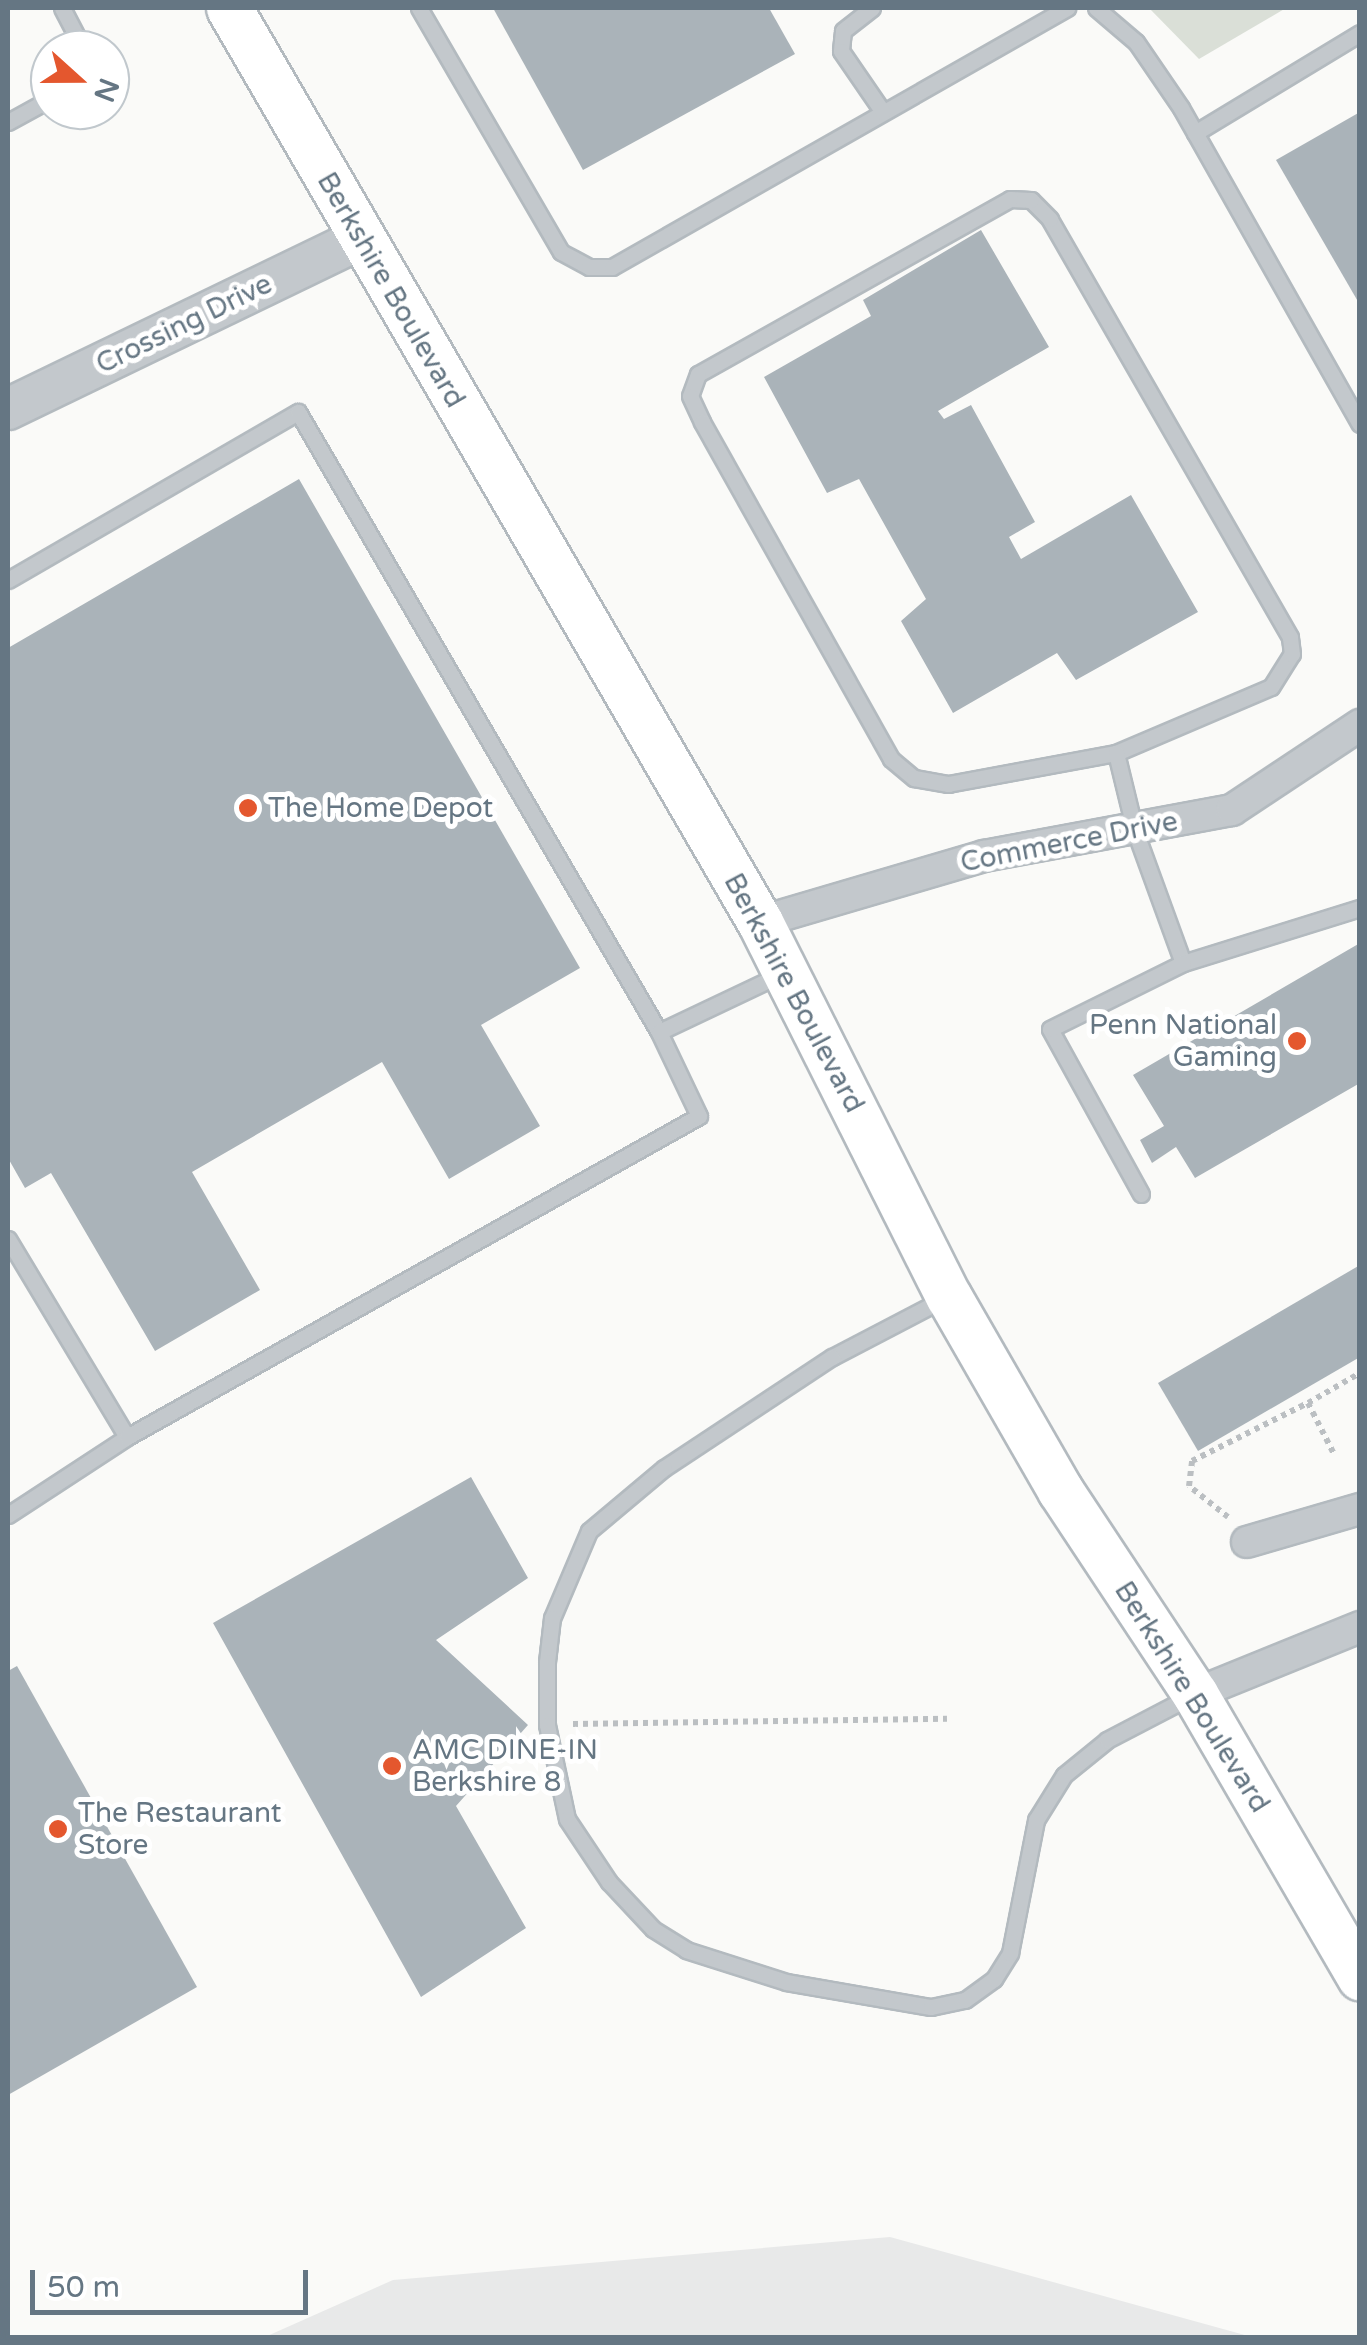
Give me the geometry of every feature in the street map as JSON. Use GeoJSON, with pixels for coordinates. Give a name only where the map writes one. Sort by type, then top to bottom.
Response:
{"type":"FeatureCollection","features":[{"type":"Feature","properties":{"kind":"main road","name":"Berkshire Boulevard"},"geometry":{"type":"LineString","coordinates":[[229,8],[760,922],[949,1297],[1060,1490],[1196,1694],[1360,1976]]}},
{"type":"Feature","properties":{"kind":"street","name":"Crossing Drive"},"geometry":{"type":"LineString","coordinates":[[8,409],[360,239]]}},
{"type":"Feature","properties":{"kind":"street","name":"Commerce Drive"},"geometry":{"type":"LineString","coordinates":[[760,922],[984,856],[1232,810],[1360,725]]}},
{"type":"Feature","properties":{"kind":"street"},"geometry":{"type":"LineString","coordinates":[[1238,1530],[1360,1509]]}},
{"type":"Feature","properties":{"kind":"street"},"geometry":{"type":"LineString","coordinates":[[1196,1694],[1360,1627]]}},
{"type":"Feature","properties":{"kind":"lane"},"geometry":{"type":"LineString","coordinates":[[418,8],[561,252],[589,267],[612,267],[1067,8]]}},
{"type":"Feature","properties":{"kind":"lane"},"geometry":{"type":"LineString","coordinates":[[872,8],[844,31],[840,51],[884,112]]}},
{"type":"Feature","properties":{"kind":"lane"},"geometry":{"type":"LineString","coordinates":[[1096,8],[1136,42],[1195,133],[1360,424]]}},
{"type":"Feature","properties":{"kind":"lane"},"geometry":{"type":"LineString","coordinates":[[1195,133],[1360,34]]}},
{"type":"Feature","properties":{"kind":"lane"},"geometry":{"type":"LineString","coordinates":[[1010,199],[1031,200],[1050,219],[1290,636],[1292,654],[1270,686],[1116,753],[948,784],[914,778],[891,760],[690,396],[698,374],[1010,199]]}},
{"type":"Feature","properties":{"kind":"lane"},"geometry":{"type":"LineString","coordinates":[[8,580],[298,412],[659,1032],[700,1116],[127,1438],[8,1515]]}},
{"type":"Feature","properties":{"kind":"lane"},"geometry":{"type":"LineString","coordinates":[[1116,753],[1135,831],[1182,962]]}},
{"type":"Feature","properties":{"kind":"lane"},"geometry":{"type":"LineString","coordinates":[[1141,1194],[1050,1029],[1182,962],[1360,908]]}},
{"type":"Feature","properties":{"kind":"lane"},"geometry":{"type":"LineString","coordinates":[[659,1032],[787,971]]}},
{"type":"Feature","properties":{"kind":"lane"},"geometry":{"type":"LineString","coordinates":[[8,1239],[127,1438]]}},
{"type":"Feature","properties":{"kind":"lane"},"geometry":{"type":"LineString","coordinates":[[949,1297],[817,1367],[664,1468],[589,1530],[552,1618],[547,1725],[567,1819],[609,1882],[653,1930],[732,1968],[884,2003],[931,2007],[965,2000],[994,1979],[1010,1953],[1036,1820],[1064,1775],[1107,1740],[1196,1694]]}},
{"type":"Feature","properties":{"kind":"path"},"geometry":{"type":"LineString","coordinates":[[1238,1530],[1189,1486],[1192,1462],[1360,1373]]}},
{"type":"Feature","properties":{"kind":"path"},"geometry":{"type":"LineString","coordinates":[[1308,1403],[1334,1454]]}},
{"type":"Feature","properties":{"kind":"path"},"geometry":{"type":"LineString","coordinates":[[547,1725],[946,1719]]}},
{"type":"Feature","properties":{"kind":"shaded area"},"geometry":{"type":"Polygon","coordinates":[[[1149,8],[1286,8],[1199,59],[1149,8]]]}},
{"type":"Feature","properties":{"kind":"shaded area"},"geometry":{"type":"Polygon","coordinates":[[[890,2237],[1252,2337],[265,2337],[393,2280],[890,2237]]]}},
{"type":"Feature","properties":{"kind":"building"},"geometry":{"type":"Polygon","coordinates":[[[493,8],[769,8],[795,54],[583,170],[493,8]]]}},
{"type":"Feature","properties":{"kind":"building"},"geometry":{"type":"Polygon","coordinates":[[[1360,112],[1360,305],[1276,160],[1360,112]]]}},
{"type":"Feature","properties":{"kind":"building"},"geometry":{"type":"Polygon","coordinates":[[[981,230],[1049,347],[938,411],[944,419],[971,405],[1035,522],[1009,537],[1021,559],[1131,495],[1198,612],[1076,680],[1057,653],[953,713],[901,621],[926,599],[859,479],[827,493],[764,377],[871,316],[863,300],[981,230]]]}},
{"type":"Feature","properties":{"kind":"building","name":"The Home Depot"},"geometry":{"type":"Polygon","coordinates":[[[299,479],[580,968],[481,1025],[540,1126],[449,1179],[382,1062],[192,1172],[260,1290],[155,1351],[51,1173],[25,1188],[8,1158],[8,648],[299,479]]]}},
{"type":"Feature","properties":{"kind":"building"},"geometry":{"type":"Polygon","coordinates":[[[1360,943],[1360,1083],[1195,1178],[1176,1147],[1152,1163],[1140,1140],[1164,1126],[1133,1075],[1360,943]]]}},
{"type":"Feature","properties":{"kind":"building"},"geometry":{"type":"Polygon","coordinates":[[[1360,1265],[1360,1357],[1198,1451],[1158,1383],[1360,1265]]]}},
{"type":"Feature","properties":{"kind":"building","name":"AMC DINE-IN Berkshire 8"},"geometry":{"type":"Polygon","coordinates":[[[471,1477],[528,1578],[436,1640],[528,1725],[456,1806],[526,1928],[421,1997],[213,1623],[471,1477]]]}},
{"type":"Feature","properties":{"kind":"building","name":"The Restaurant Store"},"geometry":{"type":"Polygon","coordinates":[[[17,1666],[197,1987],[8,2095],[8,1671],[17,1666]]]}},
{"type":"Feature","properties":{"kind":"place","name":"The Home Depot"},"geometry":{"type":"Point","coordinates":[248,808]}},
{"type":"Feature","properties":{"kind":"place","name":"Penn National Gaming"},"geometry":{"type":"Point","coordinates":[1297,1041]}},
{"type":"Feature","properties":{"kind":"place","name":"AMC DINE-IN Berkshire 8"},"geometry":{"type":"Point","coordinates":[392,1766]}},
{"type":"Feature","properties":{"kind":"place","name":"The Restaurant Store"},"geometry":{"type":"Point","coordinates":[58,1829]}}]}
